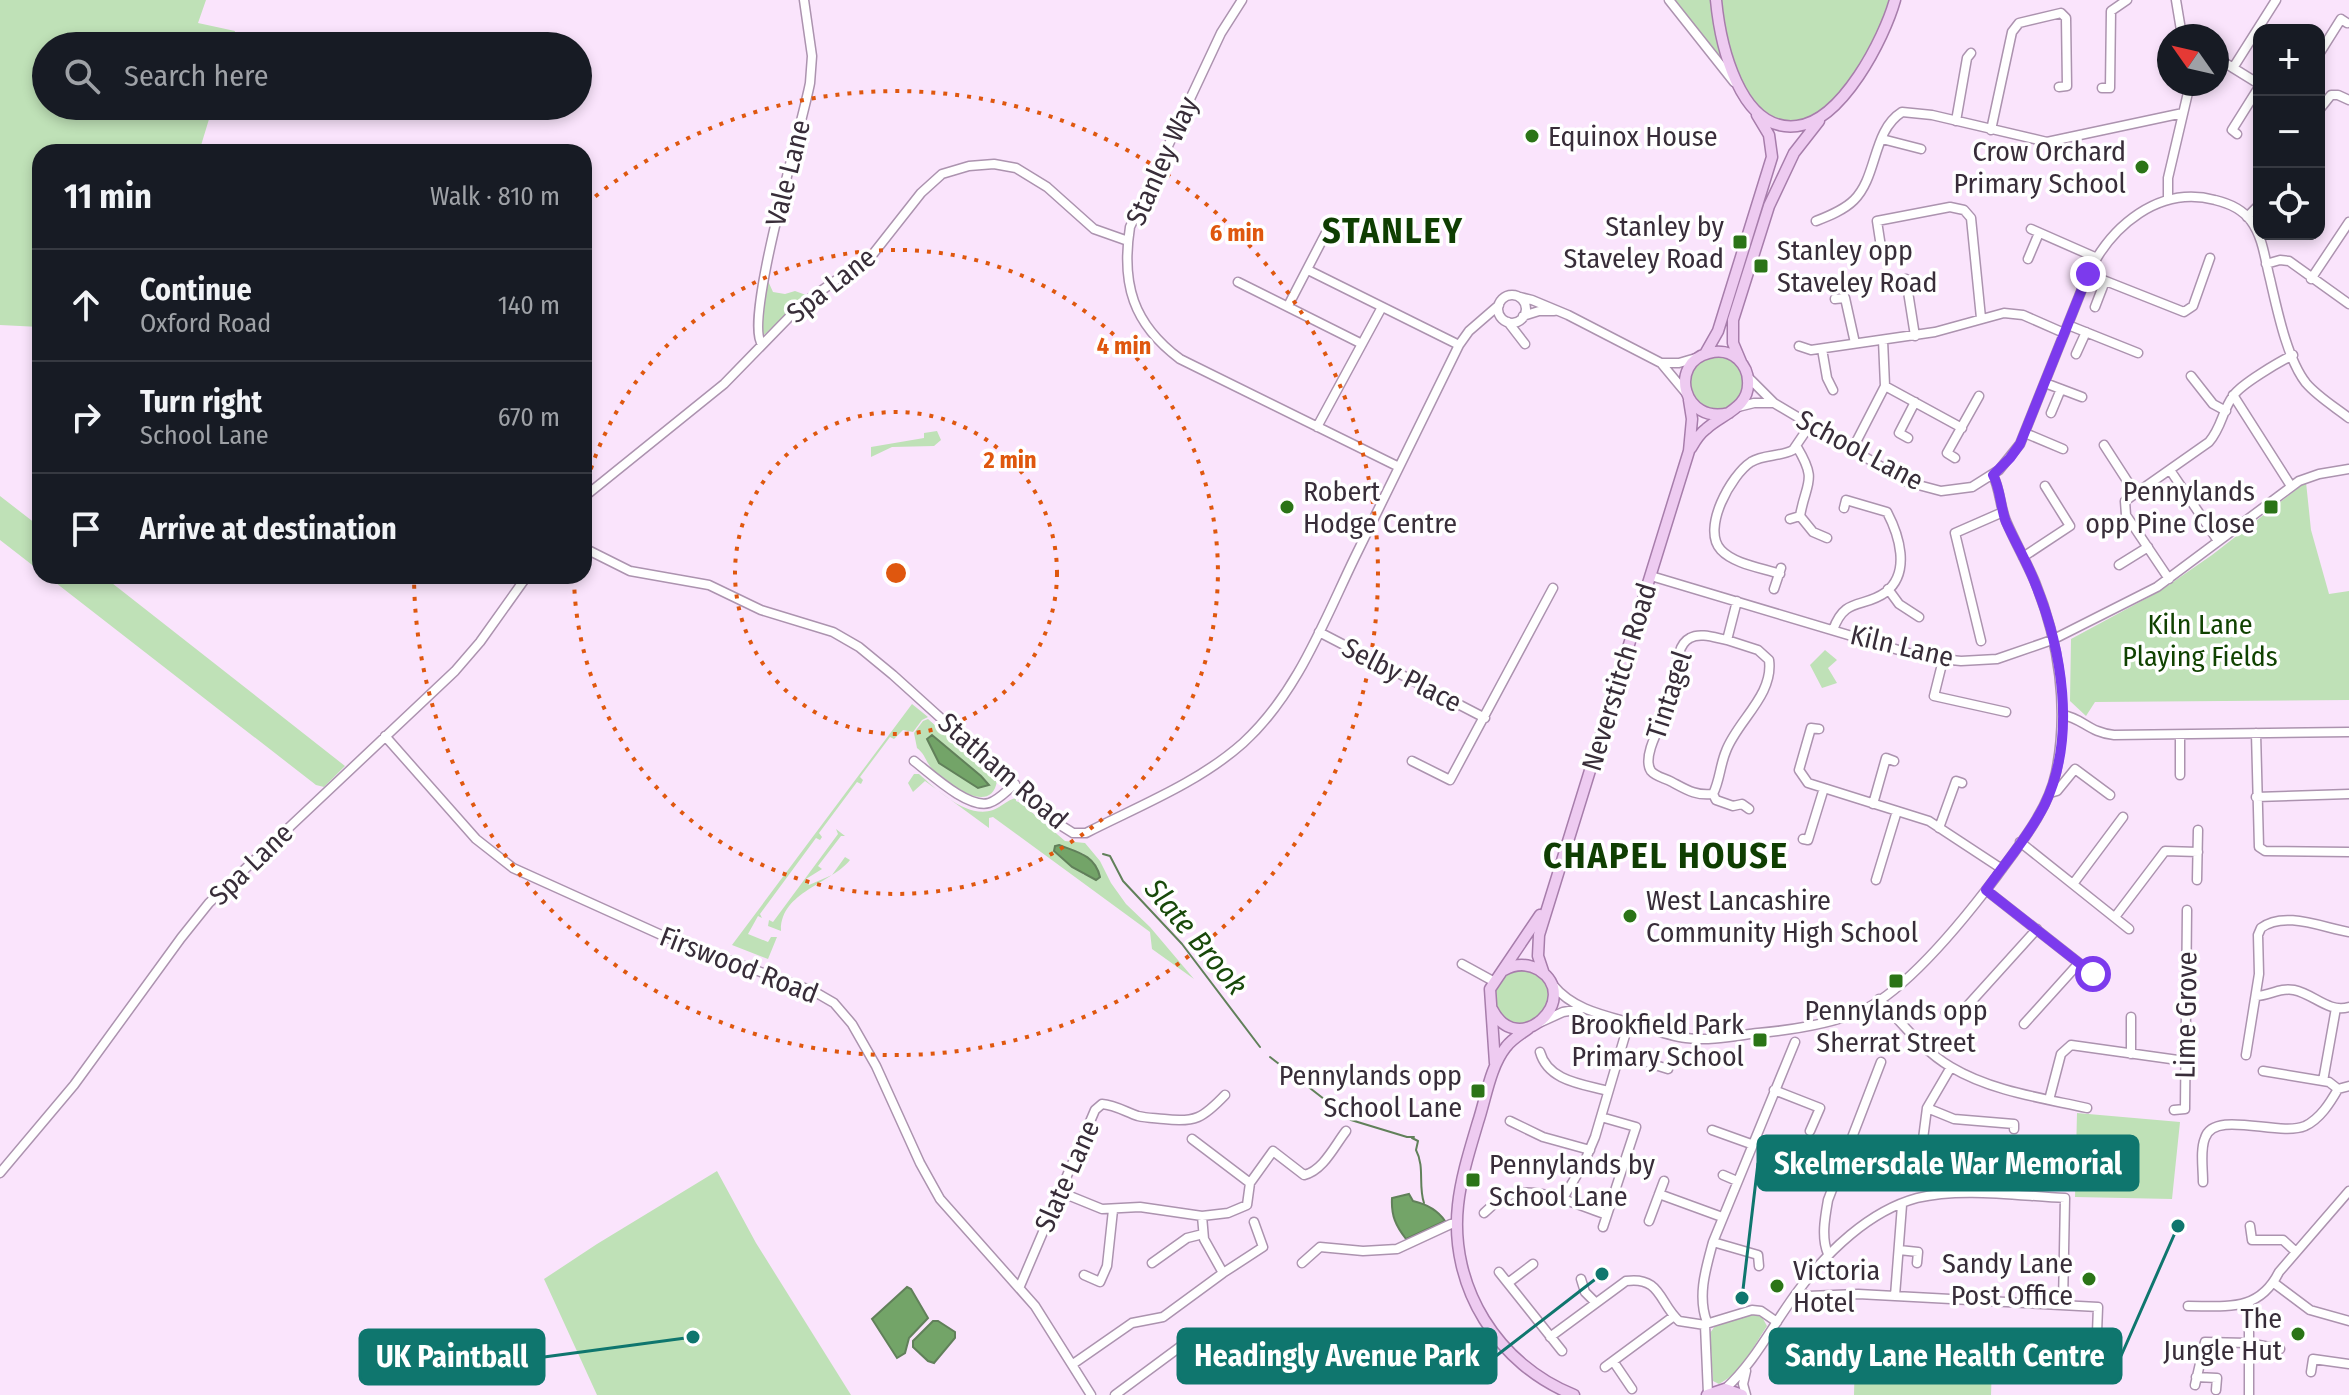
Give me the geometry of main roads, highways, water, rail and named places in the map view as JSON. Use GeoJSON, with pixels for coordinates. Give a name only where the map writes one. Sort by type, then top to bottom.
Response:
{"type":"FeatureCollection","features":[{"type":"Feature","properties":{"kind":"main road"},"geometry":{"type":"LineString","coordinates":[[1716,0],[1724,42],[1740,89],[1769,135],[1772,147],[1764,205],[1749,251],[1718,331],[1686,374],[1688,397],[1703,412],[1711,415],[1734,410],[1747,393],[1748,377],[1733,343],[1731,329],[1749,251]]}},
{"type":"Feature","properties":{"kind":"main road"},"geometry":{"type":"LineString","coordinates":[[1764,205],[1794,153],[1869,59],[1895,0]]}},
{"type":"Feature","properties":{"kind":"main road"},"geometry":{"type":"LineString","coordinates":[[1892,12],[1903,0]]}},
{"type":"Feature","properties":{"kind":"main road"},"geometry":{"type":"LineString","coordinates":[[1749,103],[1768,120],[1787,126],[1808,124],[1826,113]]}},
{"type":"Feature","properties":{"kind":"main road"},"geometry":{"type":"LineString","coordinates":[[1701,355],[1724,352],[1741,362]]}},
{"type":"Feature","properties":{"kind":"main road","name":"Neverstitch Road"},"geometry":{"type":"LineString","coordinates":[[1545,976],[1537,950],[1547,903],[1689,451],[1692,416],[1688,397]]}},
{"type":"Feature","properties":{"kind":"main road","name":"Neverstitch Road"},"geometry":{"type":"LineString","coordinates":[[1689,451],[1706,429],[1734,410]]}},
{"type":"Feature","properties":{"kind":"main road","name":"Neverstitch Road"},"geometry":{"type":"LineString","coordinates":[[1502,971],[1547,903]]}},
{"type":"Feature","properties":{"kind":"main road"},"geometry":{"type":"LineString","coordinates":[[1495,1066],[1490,989],[1502,971],[1528,965],[1545,976],[1552,988],[1551,1008],[1509,1043],[1495,1066],[1459,1195],[1458,1243],[1463,1271],[1480,1314],[1499,1342],[1532,1373],[1574,1395]]}},
{"type":"Feature","properties":{"kind":"main road"},"geometry":{"type":"LineString","coordinates":[[1491,1006],[1502,1022],[1519,1029],[1533,1026]]}},
{"type":"Feature","properties":{"kind":"main road"},"geometry":{"type":"LineString","coordinates":[[1707,1394],[1725,1389],[1744,1395]]}},
{"type":"Feature","properties":{"kind":"waterway","name":"Slate Brook"},"geometry":{"type":"LineString","coordinates":[[1103,854],[1110,856],[1123,881],[1182,944],[1260,1047]]}},
{"type":"Feature","properties":{"kind":"waterway","name":"Slate Brook"},"geometry":{"type":"LineString","coordinates":[[1270,1057],[1351,1120],[1414,1137]]}},
{"type":"Feature","properties":{"kind":"waterway"},"geometry":{"type":"LineString","coordinates":[[1412,1138],[1418,1141],[1416,1150],[1424,1203]]}},
{"type":"Feature","properties":{"kind":"place","name":"Equinox House"},"geometry":{"type":"Point","coordinates":[1532,136]}},
{"type":"Feature","properties":{"kind":"place","name":"Crow Orchard Primary School"},"geometry":{"type":"Point","coordinates":[2142,167]}},
{"type":"Feature","properties":{"kind":"place","name":"Stanley by Staveley Road"},"geometry":{"type":"Point","coordinates":[1740,242]}},
{"type":"Feature","properties":{"kind":"place","name":"Stanley opp Staveley Road"},"geometry":{"type":"Point","coordinates":[1761,266]}},
{"type":"Feature","properties":{"kind":"place","name":"Robert Hodge Centre"},"geometry":{"type":"Point","coordinates":[1287,507]}},
{"type":"Feature","properties":{"kind":"place","name":"Pennylands opp Pine Close"},"geometry":{"type":"Point","coordinates":[2271,507]}},
{"type":"Feature","properties":{"kind":"place","name":"West Lancashire Community High School"},"geometry":{"type":"Point","coordinates":[1630,916]}},
{"type":"Feature","properties":{"kind":"place","name":"Pennylands opp Sherrat Street"},"geometry":{"type":"Point","coordinates":[1896,981]}},
{"type":"Feature","properties":{"kind":"place","name":"Brookfield Park Primary School"},"geometry":{"type":"Point","coordinates":[1760,1040]}},
{"type":"Feature","properties":{"kind":"place","name":"Pennylands opp School Lane"},"geometry":{"type":"Point","coordinates":[1478,1091]}},
{"type":"Feature","properties":{"kind":"place","name":"Pennylands by School Lane"},"geometry":{"type":"Point","coordinates":[1473,1180]}},
{"type":"Feature","properties":{"kind":"place","name":"Sandy Lane Health Centre"},"geometry":{"type":"Point","coordinates":[2178,1226]}},
{"type":"Feature","properties":{"kind":"place","name":"Headingly Avenue Park"},"geometry":{"type":"Point","coordinates":[1602,1274]}},
{"type":"Feature","properties":{"kind":"place","name":"Sandy Lane Post Office"},"geometry":{"type":"Point","coordinates":[2089,1279]}},
{"type":"Feature","properties":{"kind":"place","name":"Victoria Hotel"},"geometry":{"type":"Point","coordinates":[1777,1286]}},
{"type":"Feature","properties":{"kind":"place","name":"Skelmersdale War Memorial"},"geometry":{"type":"Point","coordinates":[1742,1298]}},
{"type":"Feature","properties":{"kind":"place","name":"The Jungle Hut"},"geometry":{"type":"Point","coordinates":[2298,1334]}},
{"type":"Feature","properties":{"kind":"place","name":"UK Paintball"},"geometry":{"type":"Point","coordinates":[693,1337]}},
{"type":"Feature","properties":{"kind":"district","name":"STANLEY"},"geometry":{"type":"Point","coordinates":[1393,231]}},
{"type":"Feature","properties":{"kind":"district","name":"CHAPEL HOUSE"},"geometry":{"type":"Point","coordinates":[1666,856]}},
{"type":"Feature","properties":{"kind":"park label","name":"Kiln Lane Playing Fields"},"geometry":{"type":"Point","coordinates":[2200,640]}}]}
